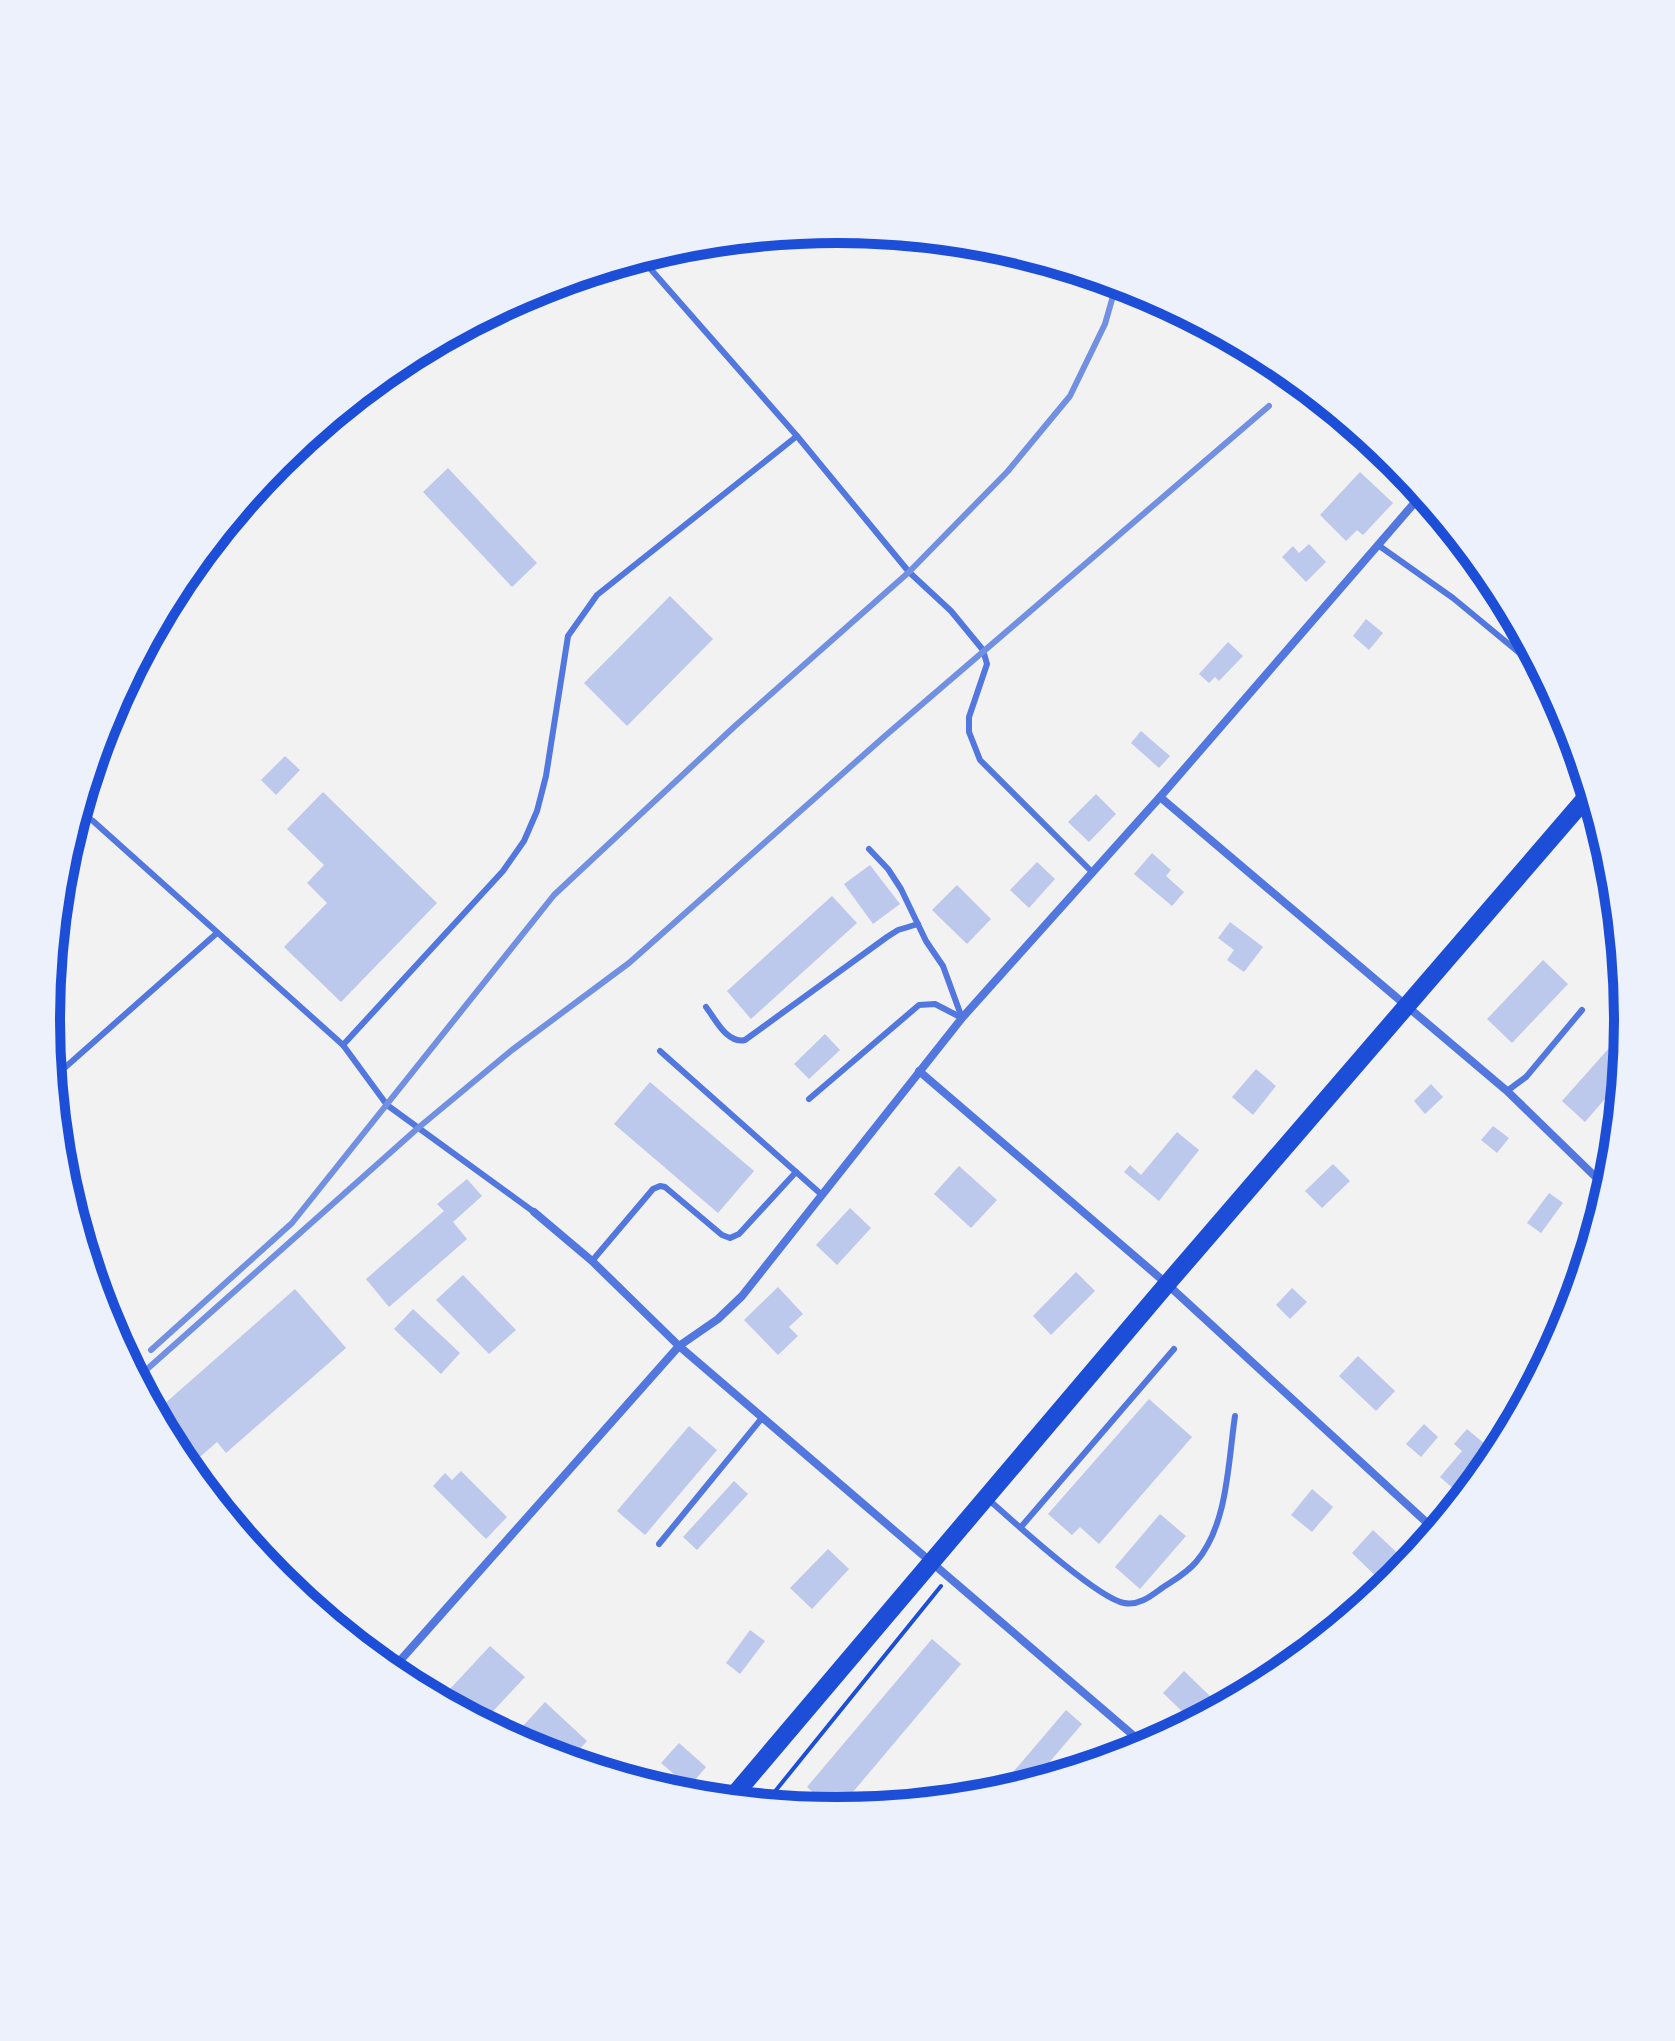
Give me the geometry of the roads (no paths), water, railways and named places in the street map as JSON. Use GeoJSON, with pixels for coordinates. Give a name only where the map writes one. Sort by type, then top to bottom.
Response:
{"type":"FeatureCollection","features":[{"type":"Feature","properties":{"kind":"main road"},"geometry":{"type":"LineString","coordinates":[[737,1791],[1167,1284],[1583,801]]}},
{"type":"Feature","properties":{"kind":"street"},"geometry":{"type":"LineString","coordinates":[[399,1662],[679,1346],[732,1307],[962,1018],[1160,797],[1416,501]]}},
{"type":"Feature","properties":{"kind":"street"},"geometry":{"type":"LineString","coordinates":[[1160,797],[1507,1091],[1598,1180]]}},
{"type":"Feature","properties":{"kind":"street"},"geometry":{"type":"LineString","coordinates":[[919,1071],[1167,1284],[1429,1525]]}},
{"type":"Feature","properties":{"kind":"street"},"geometry":{"type":"LineString","coordinates":[[534,1212],[592,1261],[679,1346],[1137,1738]]}},
{"type":"Feature","properties":{"kind":"lane"},"geometry":{"type":"LineString","coordinates":[[648,266],[797,436],[909,572],[951,611],[983,650],[987,664],[969,717],[973,748],[980,760],[1093,873]]}},
{"type":"Feature","properties":{"kind":"lane"},"geometry":{"type":"LineString","coordinates":[[343,1045],[503,871],[524,841],[537,811],[546,776],[565,645],[581,616],[597,595],[797,436]]}},
{"type":"Feature","properties":{"kind":"lane"},"geometry":{"type":"LineString","coordinates":[[1378,545],[1453,598],[1524,657]]}},
{"type":"Feature","properties":{"kind":"lane"},"geometry":{"type":"LineString","coordinates":[[87,817],[343,1045],[387,1105],[534,1212]]}},
{"type":"Feature","properties":{"kind":"lane"},"geometry":{"type":"LineString","coordinates":[[869,849],[894,879],[943,966],[962,1018]]}},
{"type":"Feature","properties":{"kind":"lane"},"geometry":{"type":"LineString","coordinates":[[706,1007],[730,1038],[737,1042],[745,1040],[887,937],[918,924]]}},
{"type":"Feature","properties":{"kind":"lane"},"geometry":{"type":"LineString","coordinates":[[62,1070],[217,933]]}},
{"type":"Feature","properties":{"kind":"lane"},"geometry":{"type":"LineString","coordinates":[[809,1099],[919,1005],[935,1004],[962,1018]]}},
{"type":"Feature","properties":{"kind":"lane"},"geometry":{"type":"LineString","coordinates":[[1507,1091],[1526,1077],[1582,1010]]}},
{"type":"Feature","properties":{"kind":"lane"},"geometry":{"type":"LineString","coordinates":[[660,1051],[822,1195]]}},
{"type":"Feature","properties":{"kind":"lane"},"geometry":{"type":"LineString","coordinates":[[592,1261],[653,1189],[665,1187],[722,1235],[730,1238],[739,1234],[796,1172]]}},
{"type":"Feature","properties":{"kind":"lane"},"geometry":{"type":"LineString","coordinates":[[1021,1527],[1174,1349]]}},
{"type":"Feature","properties":{"kind":"lane"},"geometry":{"type":"LineString","coordinates":[[986,1498],[1113,1600],[1126,1604],[1139,1603],[1181,1575],[1196,1562],[1206,1547],[1220,1507],[1235,1416]]}},
{"type":"Feature","properties":{"kind":"lane"},"geometry":{"type":"LineString","coordinates":[[659,1544],[762,1418]]}},
{"type":"Feature","properties":{"kind":"railway"},"geometry":{"type":"LineString","coordinates":[[151,1350],[292,1223],[554,895],[735,726],[909,572],[1008,471],[1070,396],[1105,324],[1114,294]]}},
{"type":"Feature","properties":{"kind":"railway"},"geometry":{"type":"LineString","coordinates":[[144,1372],[418,1128],[512,1050],[629,963],[885,736],[1269,406]]}}]}
